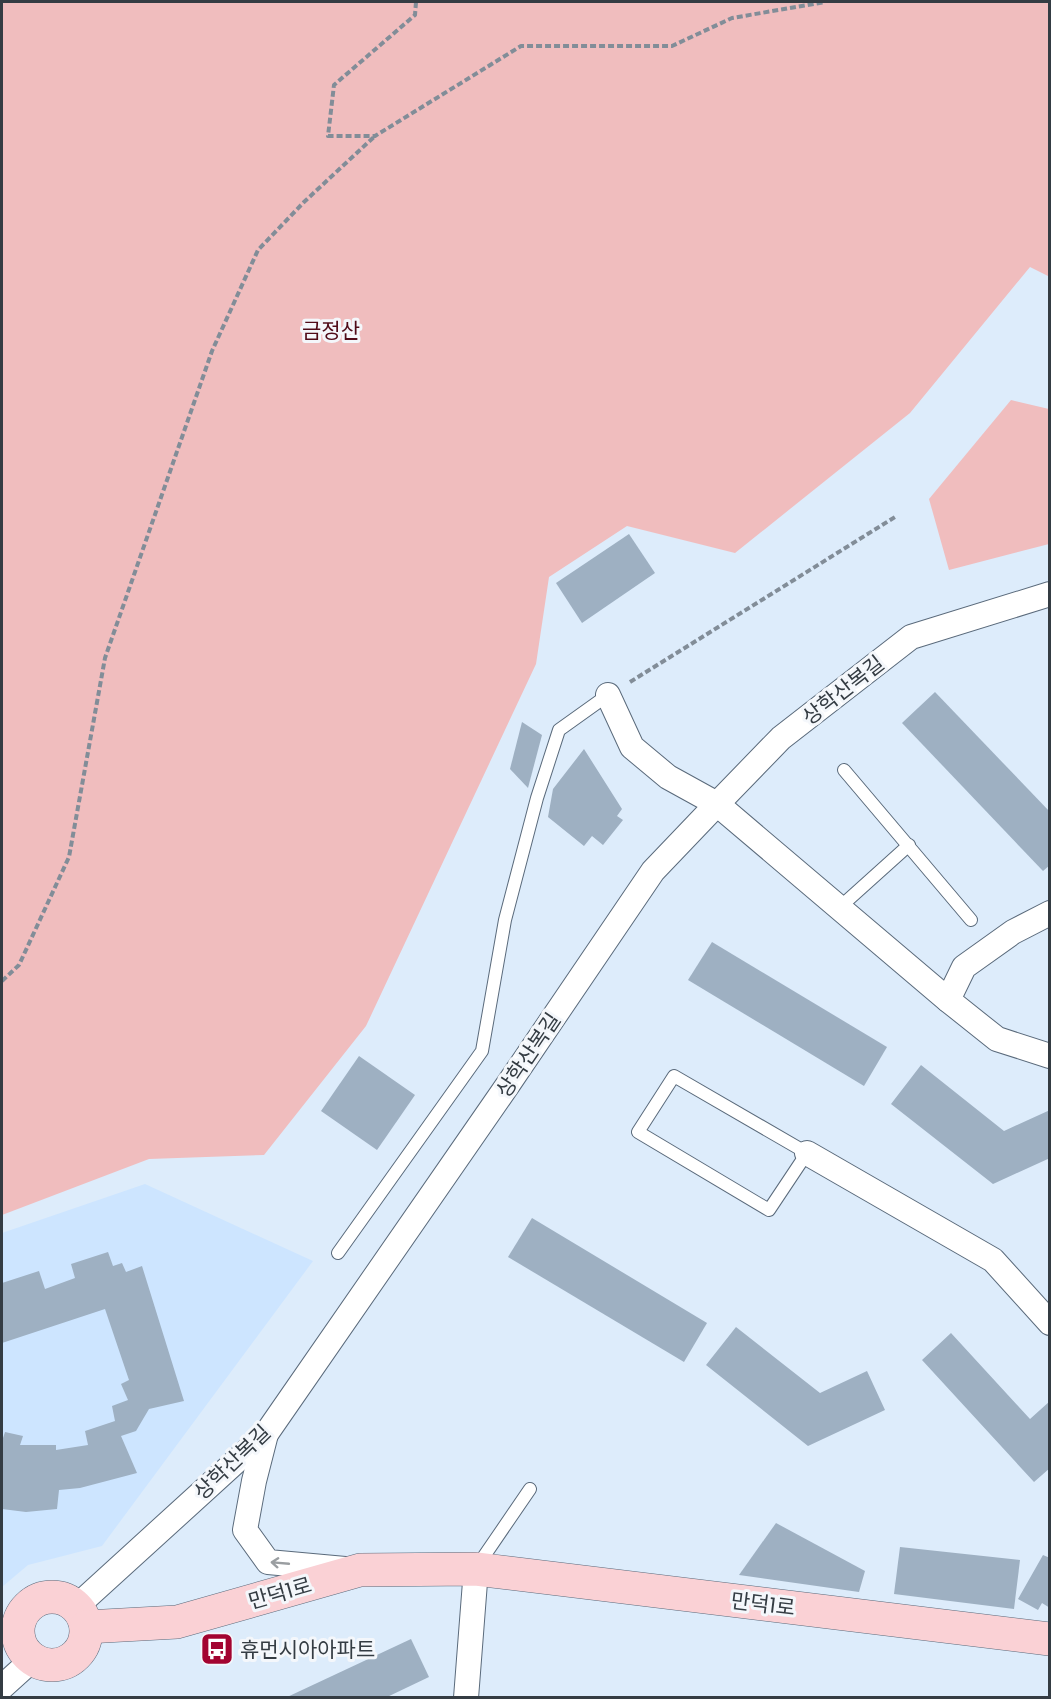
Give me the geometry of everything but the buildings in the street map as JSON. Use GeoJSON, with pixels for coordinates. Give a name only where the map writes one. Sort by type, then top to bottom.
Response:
{"type":"FeatureCollection","features":[{"type":"Feature","properties":{"kind":"main road","name":"만덕1로"},"geometry":{"type":"LineString","coordinates":[[81,1617],[177,1622],[360,1570],[476,1569],[1050,1639]]}},
{"type":"Feature","properties":{"kind":"main road"},"geometry":{"type":"LineString","coordinates":[[56,1597],[67,1600],[81,1617],[85,1638],[81,1648],[74,1657],[64,1663],[54,1665],[43,1664],[33,1659],[24,1651],[10,1631],[26,1609],[34,1602],[44,1598],[56,1597]]}},
{"type":"Feature","properties":{"kind":"street","name":"상학산복길"},"geometry":{"type":"LineString","coordinates":[[81,1617],[266,1434],[653,871],[781,738],[911,637],[1050,594]]}},
{"type":"Feature","properties":{"kind":"street"},"geometry":{"type":"LineString","coordinates":[[608,695],[632,747],[668,777],[717,804],[948,1000],[997,1038],[1050,1056]]}},
{"type":"Feature","properties":{"kind":"street"},"geometry":{"type":"LineString","coordinates":[[948,1000],[964,967],[1012,932],[1050,913]]}},
{"type":"Feature","properties":{"kind":"street"},"geometry":{"type":"LineString","coordinates":[[807,1153],[993,1260],[1050,1323]]}},
{"type":"Feature","properties":{"kind":"street"},"geometry":{"type":"LineString","coordinates":[[266,1434],[245,1530],[268,1562],[360,1570]]}},
{"type":"Feature","properties":{"kind":"street"},"geometry":{"type":"LineString","coordinates":[[466,1698],[476,1569]]}},
{"type":"Feature","properties":{"kind":"street"},"geometry":{"type":"LineString","coordinates":[[2,1687],[33,1659]]}},
{"type":"Feature","properties":{"kind":"lane"},"geometry":{"type":"LineString","coordinates":[[338,1253],[482,1051],[506,920],[537,798],[559,730],[608,695]]}},
{"type":"Feature","properties":{"kind":"lane"},"geometry":{"type":"LineString","coordinates":[[844,770],[971,920]]}},
{"type":"Feature","properties":{"kind":"lane"},"geometry":{"type":"LineString","coordinates":[[839,908],[909,845]]}},
{"type":"Feature","properties":{"kind":"lane"},"geometry":{"type":"LineString","coordinates":[[674,1076],[807,1153],[769,1210],[638,1132],[674,1076]]}},
{"type":"Feature","properties":{"kind":"lane"},"geometry":{"type":"LineString","coordinates":[[476,1569],[530,1489]]}},
{"type":"Feature","properties":{"kind":"path"},"geometry":{"type":"LineString","coordinates":[[375,136],[328,136],[334,85],[415,15],[416,2]]}},
{"type":"Feature","properties":{"kind":"path"},"geometry":{"type":"LineString","coordinates":[[2,981],[19,965],[69,857],[105,658],[217,341],[258,250],[304,202],[375,136],[521,46],[672,46],[732,18],[825,2]]}},
{"type":"Feature","properties":{"kind":"path"},"geometry":{"type":"LineString","coordinates":[[608,695],[895,516]]}},
{"type":"Feature","properties":{"kind":"shaded area"},"geometry":{"type":"Polygon","coordinates":[[[145,1184],[313,1261],[102,1546],[28,1565],[2,1587],[2,1233],[145,1184]]]}},
{"type":"Feature","properties":{"kind":"green space","name":"금정산"},"geometry":{"type":"Polygon","coordinates":[[[2,2],[1049,2],[1050,277],[1030,267],[910,413],[735,553],[627,526],[549,577],[536,664],[366,1026],[264,1155],[149,1159],[2,1215],[2,2]]]}},
{"type":"Feature","properties":{"kind":"green space"},"geometry":{"type":"Polygon","coordinates":[[[1011,400],[1049,409],[1049,544],[949,570],[929,499],[1011,400]]]}},
{"type":"Feature","properties":{"kind":"place","name":"휴먼시아아파트"},"geometry":{"type":"Point","coordinates":[217,1649]}}]}
